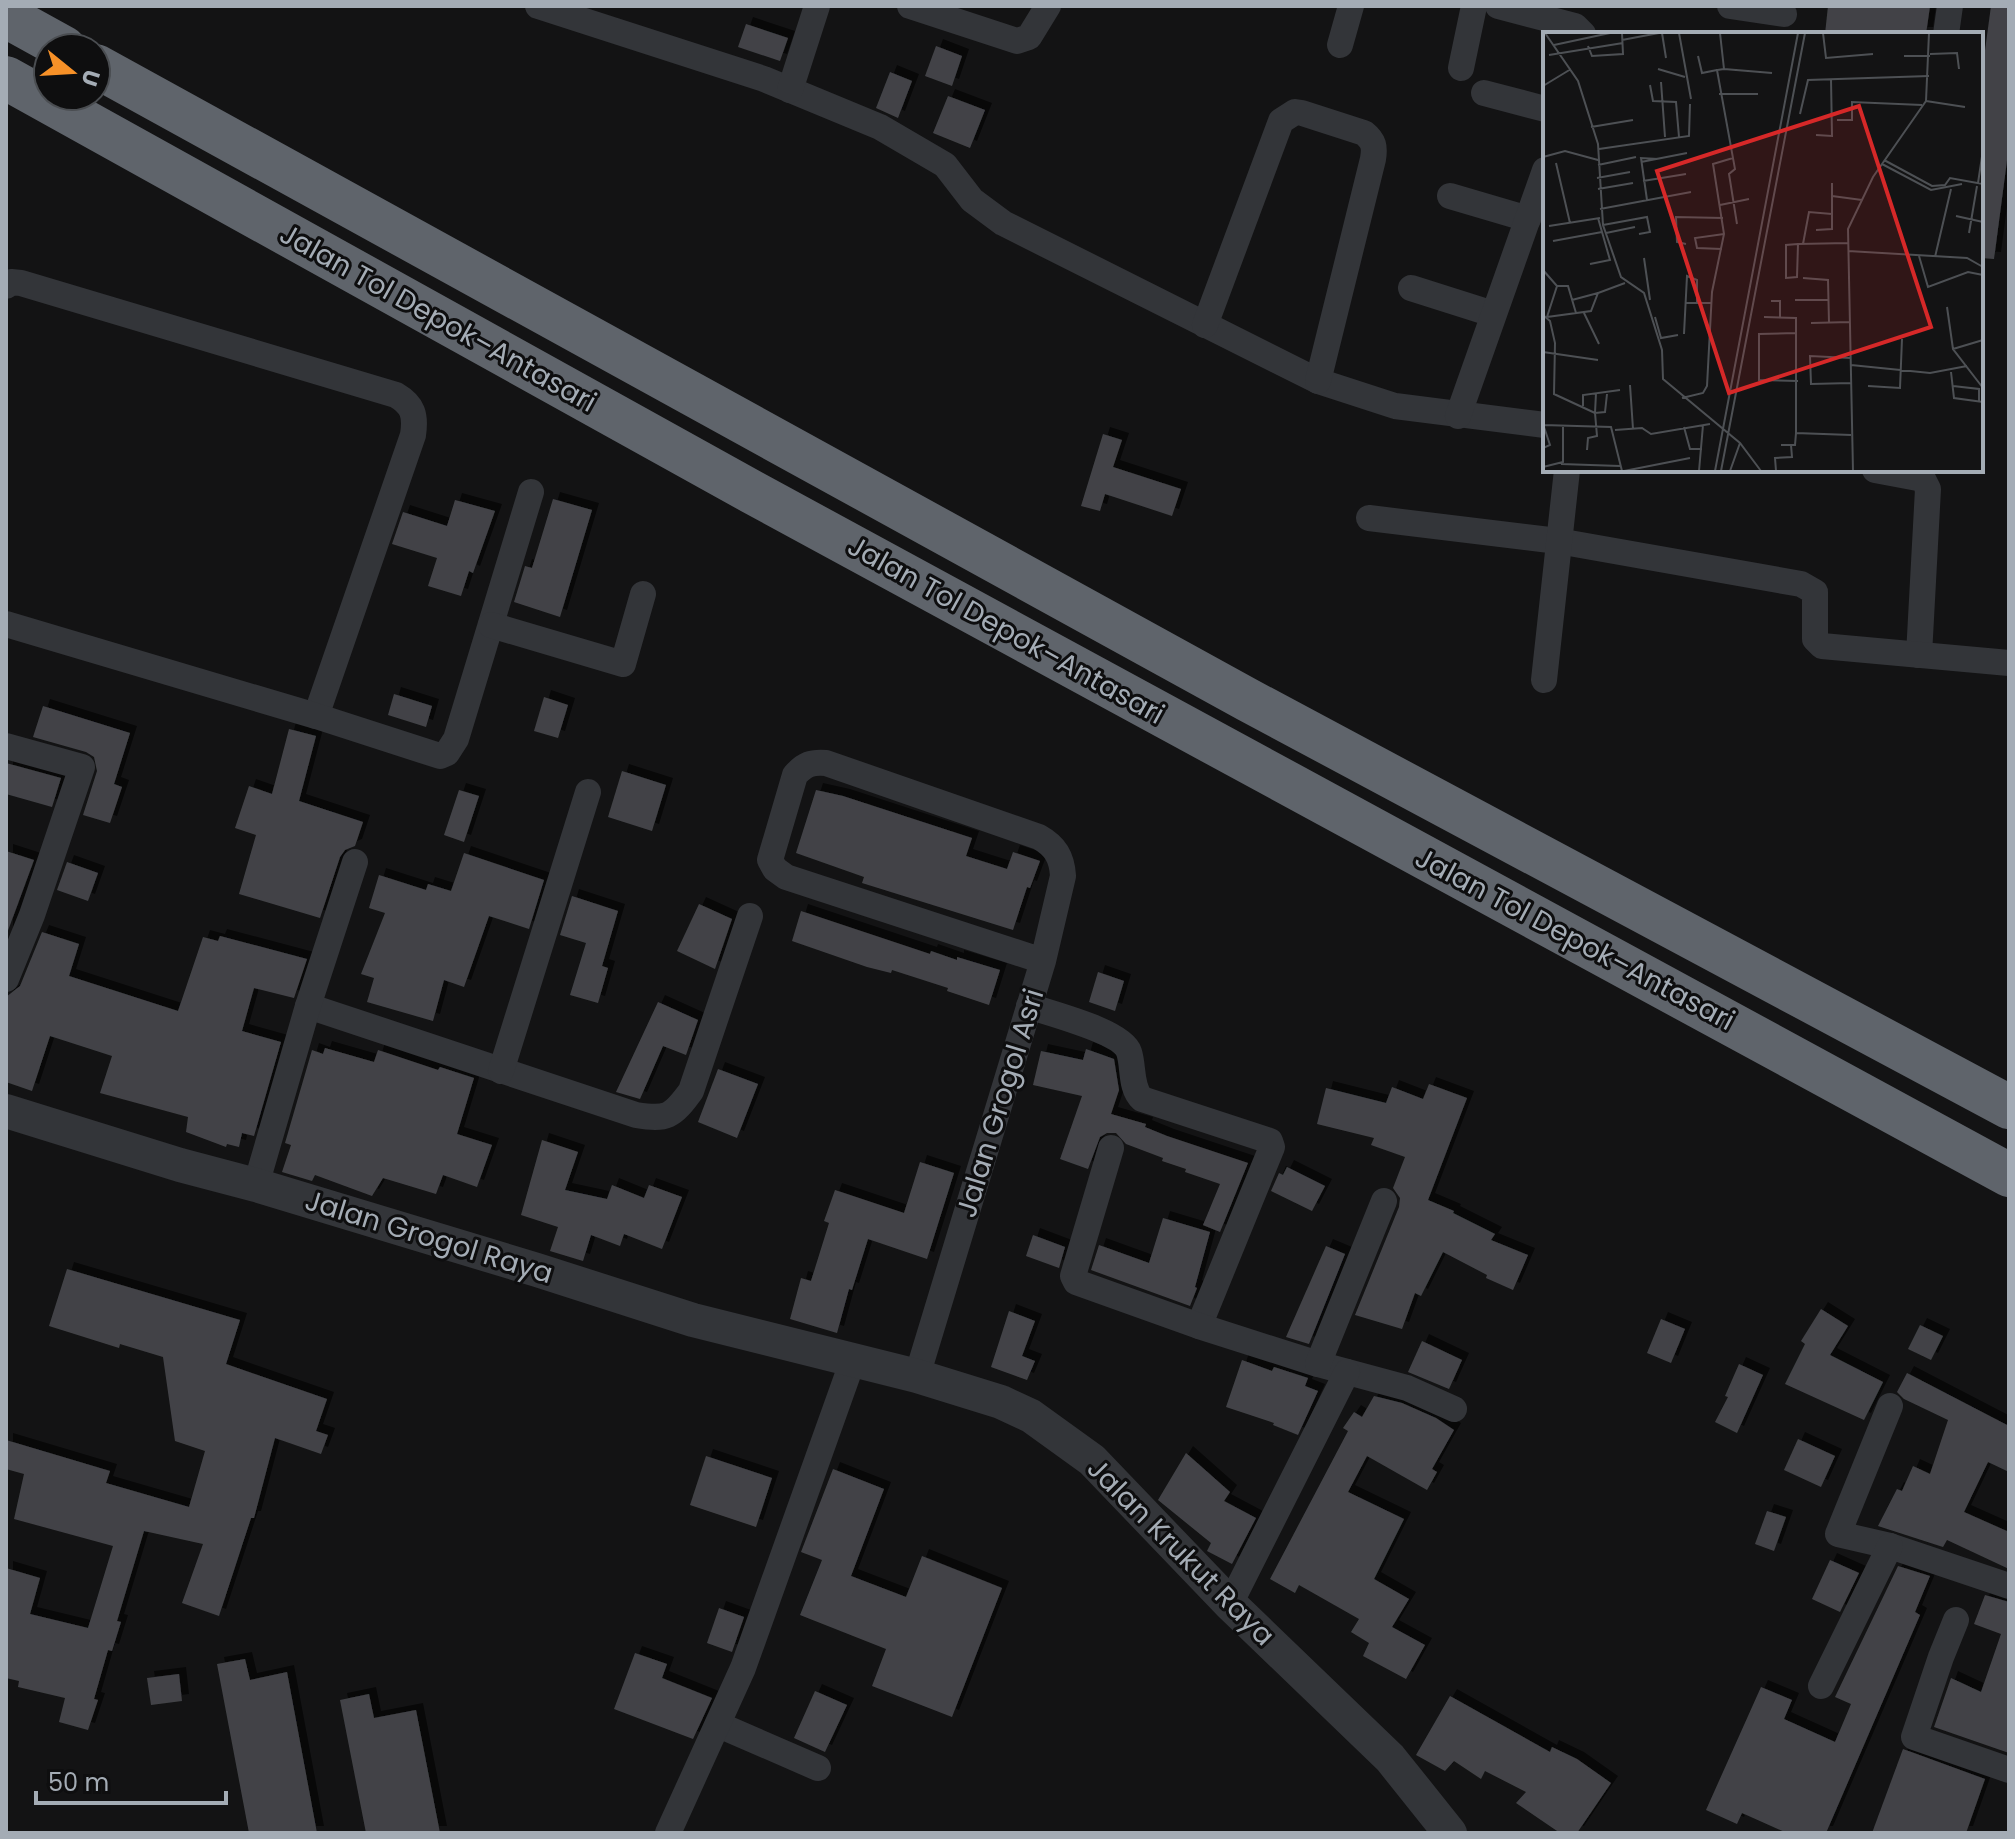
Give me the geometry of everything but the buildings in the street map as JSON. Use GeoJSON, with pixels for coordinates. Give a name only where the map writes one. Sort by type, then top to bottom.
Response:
{"type":"FeatureCollection","features":[{"type":"Feature","properties":{"kind":"highway"},"geometry":{"type":"LineString","coordinates":[[6,16],[35,32]]}},
{"type":"Feature","properties":{"kind":"highway","name":"Jalan Tol Depok–Antasari"},"geometry":{"type":"LineString","coordinates":[[112,75],[1248,700],[2009,1107]]}},
{"type":"Feature","properties":{"kind":"highway","name":"Jalan Tol Depok–Antasari"},"geometry":{"type":"LineString","coordinates":[[6,78],[752,492],[2009,1175]]}},
{"type":"Feature","properties":{"kind":"street"},"geometry":{"type":"LineString","coordinates":[[538,6],[585,24],[764,79],[880,127],[945,165],[982,210],[1003,223],[1318,381],[1395,406],[1543,425]]}},
{"type":"Feature","properties":{"kind":"street"},"geometry":{"type":"LineString","coordinates":[[790,90],[817,6]]}},
{"type":"Feature","properties":{"kind":"street"},"geometry":{"type":"LineString","coordinates":[[910,6],[1017,41],[1029,37],[1048,6]]}},
{"type":"Feature","properties":{"kind":"street"},"geometry":{"type":"LineString","coordinates":[[1340,45],[1351,6]]}},
{"type":"Feature","properties":{"kind":"street"},"geometry":{"type":"LineString","coordinates":[[1461,68],[1474,6]]}},
{"type":"Feature","properties":{"kind":"street"},"geometry":{"type":"LineString","coordinates":[[1498,6],[1575,26],[1581,32]]}},
{"type":"Feature","properties":{"kind":"street"},"geometry":{"type":"LineString","coordinates":[[1730,6],[1784,18]]}},
{"type":"Feature","properties":{"kind":"street"},"geometry":{"type":"LineString","coordinates":[[1946,32],[1950,6]]}},
{"type":"Feature","properties":{"kind":"street"},"geometry":{"type":"LineString","coordinates":[[1484,93],[1543,108]]}},
{"type":"Feature","properties":{"kind":"street"},"geometry":{"type":"LineString","coordinates":[[1205,325],[1281,121],[1287,115],[1302,113],[1364,133],[1372,139],[1375,148],[1373,159],[1318,381]]}},
{"type":"Feature","properties":{"kind":"street"},"geometry":{"type":"LineString","coordinates":[[1458,416],[1543,176]]}},
{"type":"Feature","properties":{"kind":"street"},"geometry":{"type":"LineString","coordinates":[[1450,196],[1528,219]]}},
{"type":"Feature","properties":{"kind":"street"},"geometry":{"type":"LineString","coordinates":[[6,286],[11,282],[21,283],[387,392],[407,402],[413,410],[413,435],[316,716]]}},
{"type":"Feature","properties":{"kind":"street"},"geometry":{"type":"LineString","coordinates":[[1411,288],[1493,314]]}},
{"type":"Feature","properties":{"kind":"street"},"geometry":{"type":"LineString","coordinates":[[1544,680],[1567,472]]}},
{"type":"Feature","properties":{"kind":"street"},"geometry":{"type":"LineString","coordinates":[[1886,472],[1923,479],[1928,489],[1919,655]]}},
{"type":"Feature","properties":{"kind":"street"},"geometry":{"type":"LineString","coordinates":[[6,624],[316,716],[432,755],[447,753],[456,739],[531,492]]}},
{"type":"Feature","properties":{"kind":"street"},"geometry":{"type":"LineString","coordinates":[[1369,518],[1558,541],[1808,586],[1815,592],[1815,639],[1822,646],[2009,663]]}},
{"type":"Feature","properties":{"kind":"street"},"geometry":{"type":"LineString","coordinates":[[491,625],[623,664],[643,594]]}},
{"type":"Feature","properties":{"kind":"street"},"geometry":{"type":"LineString","coordinates":[[6,746],[82,767],[32,915],[6,979]]}},
{"type":"Feature","properties":{"kind":"street","name":"Jalan Grogol Asri"},"geometry":{"type":"LineString","coordinates":[[917,1376],[1043,961],[1063,876],[1062,863],[1049,843],[1039,837],[826,763],[804,765],[795,775],[770,860],[775,869],[786,877],[1043,961]]}},
{"type":"Feature","properties":{"kind":"street"},"geometry":{"type":"LineString","coordinates":[[501,1071],[588,792]]}},
{"type":"Feature","properties":{"kind":"street"},"geometry":{"type":"LineString","coordinates":[[256,1185],[308,1006],[355,862]]}},
{"type":"Feature","properties":{"kind":"street"},"geometry":{"type":"LineString","coordinates":[[308,1006],[636,1115],[661,1119],[678,1110],[691,1091],[750,916]]}},
{"type":"Feature","properties":{"kind":"street"},"geometry":{"type":"LineString","coordinates":[[1029,1006],[1121,1041],[1130,1055],[1136,1090],[1142,1099],[1270,1141],[1272,1147],[1199,1326]]}},
{"type":"Feature","properties":{"kind":"street","name":"Jalan Grogol Raya"},"geometry":{"type":"LineString","coordinates":[[6,1111],[693,1320],[853,1360]]}},
{"type":"Feature","properties":{"kind":"street"},"geometry":{"type":"LineString","coordinates":[[1111,1148],[1073,1276],[1076,1282],[1199,1326],[1318,1364],[1407,1388],[1454,1409]]}},
{"type":"Feature","properties":{"kind":"street"},"geometry":{"type":"LineString","coordinates":[[1318,1364],[1384,1201]]}},
{"type":"Feature","properties":{"kind":"street"},"geometry":{"type":"LineString","coordinates":[[668,1833],[743,1668],[853,1360]]}},
{"type":"Feature","properties":{"kind":"street","name":"Jalan Krukut Raya"},"geometry":{"type":"LineString","coordinates":[[853,1360],[1001,1402],[1031,1416],[1092,1460],[1230,1604],[1390,1758],[1450,1833]]}},
{"type":"Feature","properties":{"kind":"street"},"geometry":{"type":"LineString","coordinates":[[1230,1604],[1347,1372]]}},
{"type":"Feature","properties":{"kind":"street"},"geometry":{"type":"LineString","coordinates":[[1890,1406],[1838,1534],[1890,1546],[2009,1586]]}},
{"type":"Feature","properties":{"kind":"street"},"geometry":{"type":"LineString","coordinates":[[1821,1686],[1890,1546]]}},
{"type":"Feature","properties":{"kind":"street"},"geometry":{"type":"LineString","coordinates":[[1956,1620],[1914,1737],[2009,1770]]}},
{"type":"Feature","properties":{"kind":"street"},"geometry":{"type":"LineString","coordinates":[[719,1725],[818,1768]]}}]}
